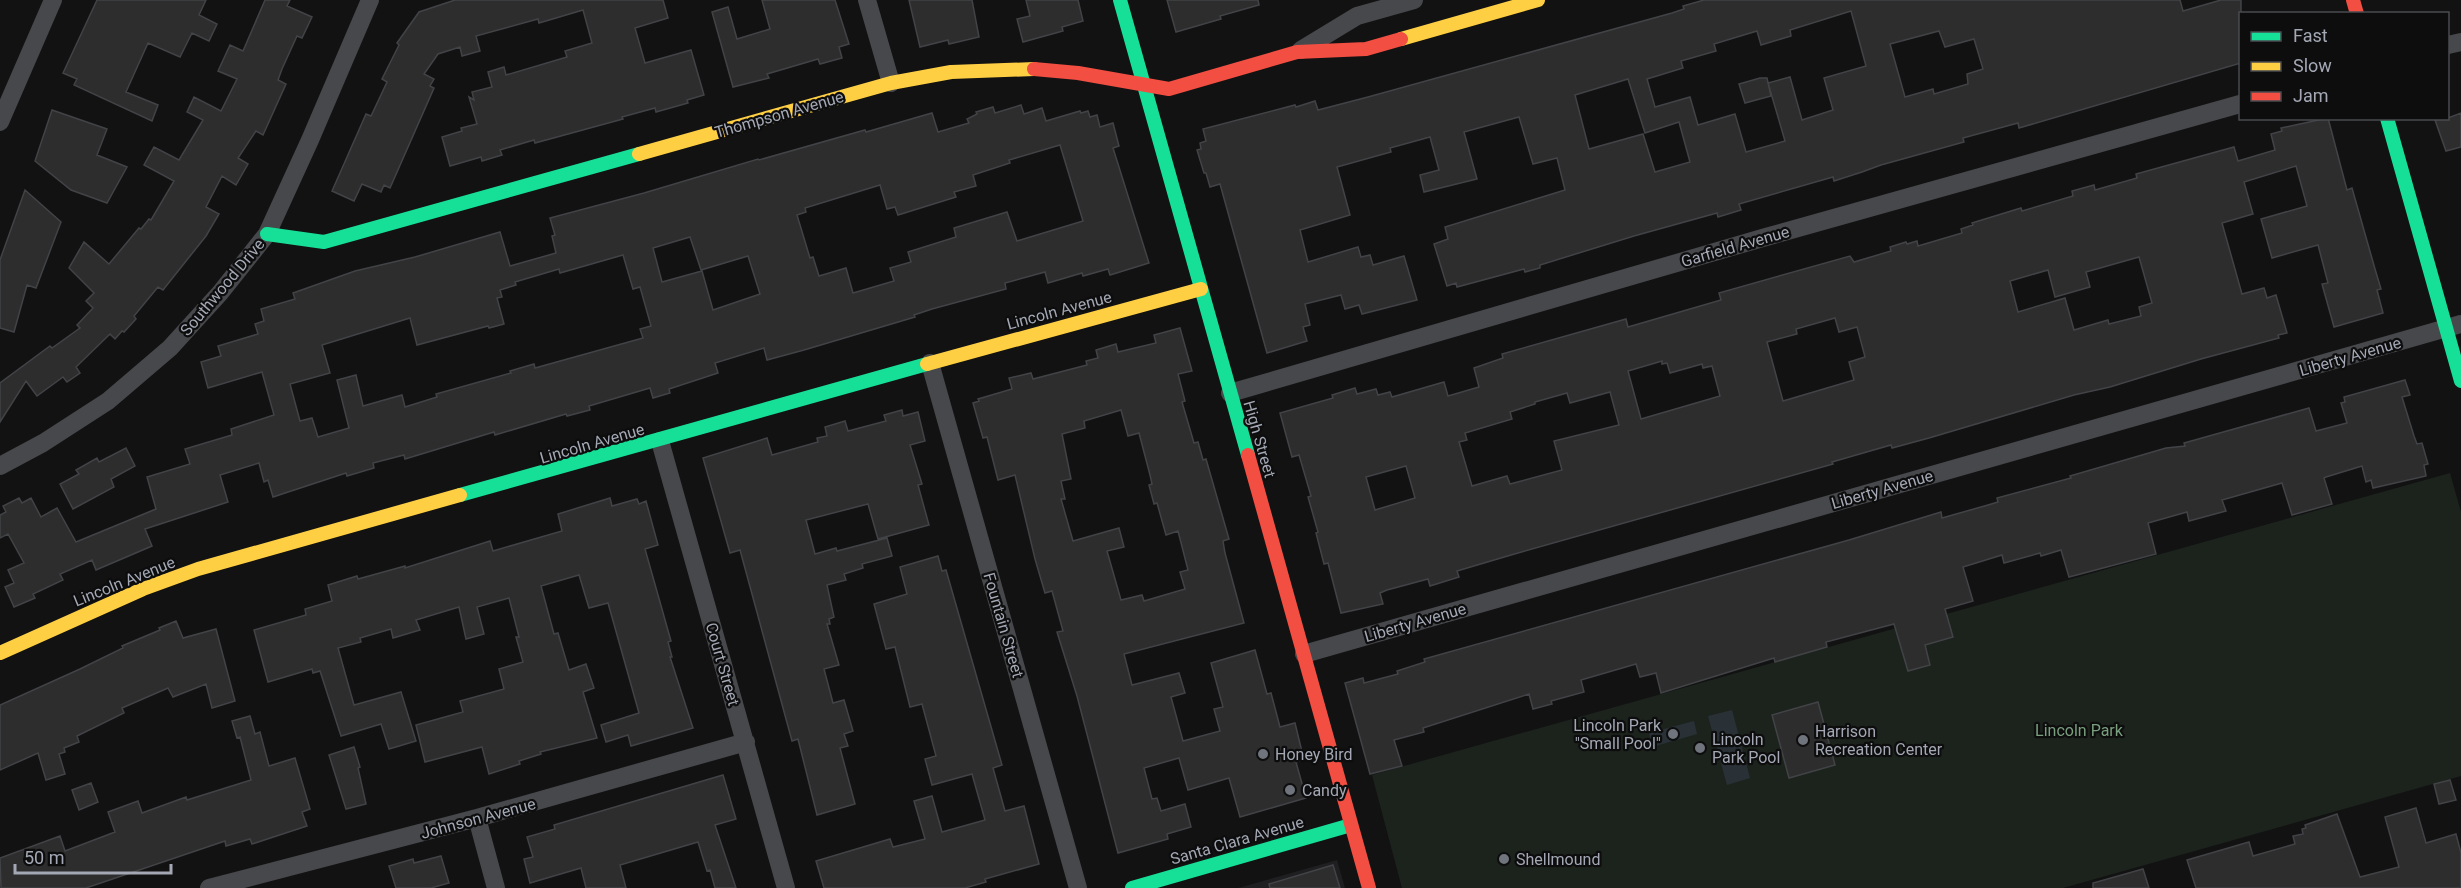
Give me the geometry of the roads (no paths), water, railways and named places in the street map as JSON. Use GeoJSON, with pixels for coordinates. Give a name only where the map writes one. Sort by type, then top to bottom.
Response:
{"type":"FeatureCollection","features":[{"type":"Feature","properties":{"kind":"street"},"geometry":{"type":"LineString","coordinates":[[0,122],[53,0]]}},
{"type":"Feature","properties":{"kind":"street","name":"Southwood Drive"},"geometry":{"type":"LineString","coordinates":[[0,466],[43,443],[108,401],[170,348],[220,293],[267,234],[370,0]]}},
{"type":"Feature","properties":{"kind":"street"},"geometry":{"type":"LineString","coordinates":[[867,0],[891,83]]}},
{"type":"Feature","properties":{"kind":"street","name":"High Street"},"geometry":{"type":"LineString","coordinates":[[1120,0],[1369,888]]}},
{"type":"Feature","properties":{"kind":"street","name":"Thompson Avenue"},"geometry":{"type":"LineString","coordinates":[[267,234],[324,242],[891,83],[951,72],[1024,68],[1078,73],[1174,89],[1297,52],[1357,16],[1414,0]]}},
{"type":"Feature","properties":{"kind":"street","name":"Thompson Avenue"},"geometry":{"type":"LineString","coordinates":[[1297,52],[1366,49],[1538,0]]}},
{"type":"Feature","properties":{"kind":"street","name":"Garfield Avenue"},"geometry":{"type":"LineString","coordinates":[[1230,393],[1766,237],[2239,105]]}},
{"type":"Feature","properties":{"kind":"street"},"geometry":{"type":"LineString","coordinates":[[2388,120],[2454,326],[2461,381]]}},
{"type":"Feature","properties":{"kind":"street","name":"Lincoln Avenue"},"geometry":{"type":"LineString","coordinates":[[0,653],[143,589],[198,569],[1201,289]]}},
{"type":"Feature","properties":{"kind":"street","name":"Liberty Avenue"},"geometry":{"type":"LineString","coordinates":[[1304,654],[2454,326]]}},
{"type":"Feature","properties":{"kind":"street","name":"Fountain Street"},"geometry":{"type":"LineString","coordinates":[[930,363],[1078,888]]}},
{"type":"Feature","properties":{"kind":"street","name":"Court Street"},"geometry":{"type":"LineString","coordinates":[[660,441],[786,888]]}},
{"type":"Feature","properties":{"kind":"street","name":"Johnson Avenue"},"geometry":{"type":"LineString","coordinates":[[209,888],[477,819],[746,742]]}},
{"type":"Feature","properties":{"kind":"street"},"geometry":{"type":"LineString","coordinates":[[477,819],[496,888]]}},
{"type":"Feature","properties":{"kind":"street","name":"Santa Clara Avenue"},"geometry":{"type":"LineString","coordinates":[[1132,888],[1352,825]]}},
{"type":"Feature","properties":{"kind":"place","name":"Lincoln Park \"Small Pool\""},"geometry":{"type":"Point","coordinates":[1673,734]}},
{"type":"Feature","properties":{"kind":"place","name":"Harrison Recreation Center"},"geometry":{"type":"Point","coordinates":[1803,740]}},
{"type":"Feature","properties":{"kind":"place","name":"Lincoln Park Pool"},"geometry":{"type":"Point","coordinates":[1700,748]}},
{"type":"Feature","properties":{"kind":"place","name":"Honey Bird"},"geometry":{"type":"Point","coordinates":[1263,754]}},
{"type":"Feature","properties":{"kind":"place","name":"Candy"},"geometry":{"type":"Point","coordinates":[1290,790]}},
{"type":"Feature","properties":{"kind":"place","name":"Shellmound"},"geometry":{"type":"Point","coordinates":[1504,859]}},
{"type":"Feature","properties":{"kind":"park label","name":"Lincoln Park"},"geometry":{"type":"Point","coordinates":[2079,730]}}]}
